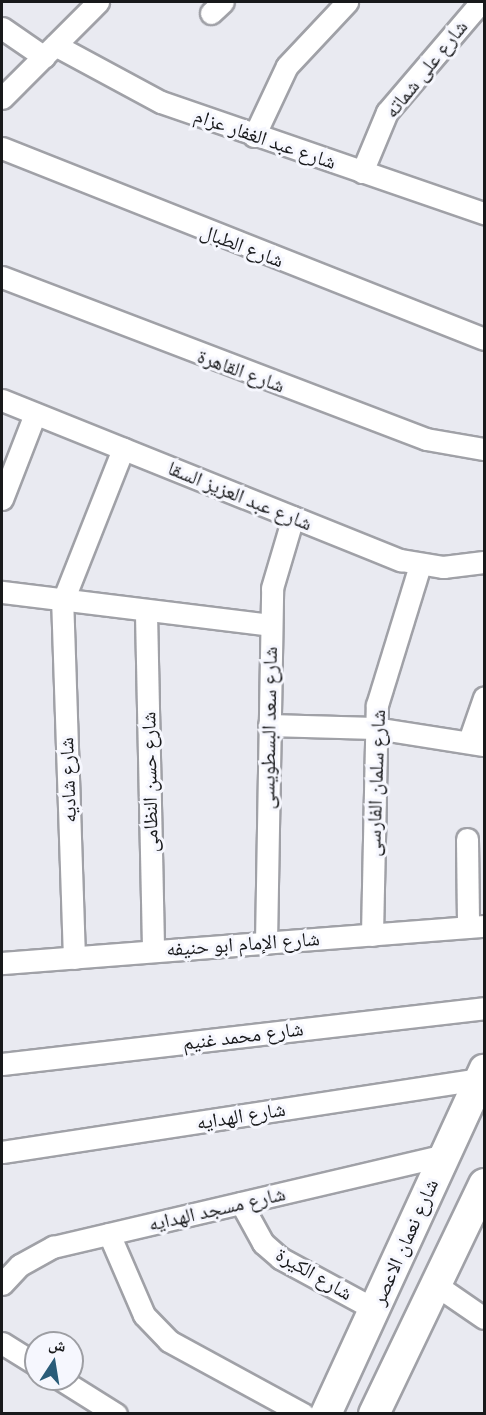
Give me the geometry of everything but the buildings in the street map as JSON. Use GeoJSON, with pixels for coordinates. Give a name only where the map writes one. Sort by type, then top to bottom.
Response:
{"type":"FeatureCollection","features":[{"type":"Feature","properties":{"kind":"main road","name":"شارع نعمان الاعصر"},"geometry":{"type":"LineString","coordinates":[[326,1413],[482,1075]]}},
{"type":"Feature","properties":{"kind":"main road"},"geometry":{"type":"LineString","coordinates":[[340,1383],[376,1408],[436,1285],[478,1217],[484,1184]]}},
{"type":"Feature","properties":{"kind":"street"},"geometry":{"type":"LineString","coordinates":[[2,98],[98,2]]}},
{"type":"Feature","properties":{"kind":"street"},"geometry":{"type":"LineString","coordinates":[[254,136],[287,66],[347,2]]}},
{"type":"Feature","properties":{"kind":"street","name":"شارع على شماته"},"geometry":{"type":"LineString","coordinates":[[362,172],[387,112],[481,2]]}},
{"type":"Feature","properties":{"kind":"street","name":"شارع عبد الغفار عزام"},"geometry":{"type":"LineString","coordinates":[[2,28],[160,102],[484,213]]}},
{"type":"Feature","properties":{"kind":"street","name":"شارع الطبال"},"geometry":{"type":"LineString","coordinates":[[2,148],[484,339]]}},
{"type":"Feature","properties":{"kind":"street","name":"شارع القاهرة"},"geometry":{"type":"LineString","coordinates":[[2,277],[426,439],[484,449]]}},
{"type":"Feature","properties":{"kind":"street","name":"شارع عبد العزيز السقا"},"geometry":{"type":"LineString","coordinates":[[2,400],[292,517],[420,565],[484,562]]}},
{"type":"Feature","properties":{"kind":"street"},"geometry":{"type":"LineString","coordinates":[[2,499],[35,414]]}},
{"type":"Feature","properties":{"kind":"street"},"geometry":{"type":"LineString","coordinates":[[62,603],[123,449]]}},
{"type":"Feature","properties":{"kind":"street","name":"شارع سعد البسطويسى"},"geometry":{"type":"LineString","coordinates":[[266,943],[270,625],[279,552],[292,517]]}},
{"type":"Feature","properties":{"kind":"street","name":"شارع سلمان الفارسى"},"geometry":{"type":"LineString","coordinates":[[372,935],[375,728],[382,683],[420,565]]}},
{"type":"Feature","properties":{"kind":"street"},"geometry":{"type":"LineString","coordinates":[[2,592],[62,603],[270,625]]}},
{"type":"Feature","properties":{"kind":"street","name":"شارع شاديه"},"geometry":{"type":"LineString","coordinates":[[62,603],[74,958]]}},
{"type":"Feature","properties":{"kind":"street","name":"شارع حسن النظامى"},"geometry":{"type":"LineString","coordinates":[[146,613],[153,951]]}},
{"type":"Feature","properties":{"kind":"street"},"geometry":{"type":"LineString","coordinates":[[269,725],[375,728],[477,743],[484,698]]}},
{"type":"Feature","properties":{"kind":"street"},"geometry":{"type":"LineString","coordinates":[[468,839],[476,927]]}},
{"type":"Feature","properties":{"kind":"street","name":"شارع الإمام ابو حنيفه"},"geometry":{"type":"LineString","coordinates":[[2,963],[476,927]]}},
{"type":"Feature","properties":{"kind":"street","name":"شارع محمد غنيم"},"geometry":{"type":"LineString","coordinates":[[2,1064],[484,1008]]}},
{"type":"Feature","properties":{"kind":"street","name":"شارع الهدايه"},"geometry":{"type":"LineString","coordinates":[[2,1152],[482,1075]]}},
{"type":"Feature","properties":{"kind":"street","name":"شارع مسجد الهدايه"},"geometry":{"type":"LineString","coordinates":[[2,1284],[35,1254],[109,1234],[444,1155]]}},
{"type":"Feature","properties":{"kind":"street","name":"شارع الكيرة"},"geometry":{"type":"LineString","coordinates":[[241,1203],[263,1243],[280,1258],[374,1309]]}},
{"type":"Feature","properties":{"kind":"street"},"geometry":{"type":"LineString","coordinates":[[109,1234],[144,1315],[169,1341],[303,1413]]}},
{"type":"Feature","properties":{"kind":"street"},"geometry":{"type":"LineString","coordinates":[[436,1285],[484,1318]]}},
{"type":"Feature","properties":{"kind":"street"},"geometry":{"type":"LineString","coordinates":[[2,1343],[24,1357]]}},
{"type":"Feature","properties":{"kind":"street"},"geometry":{"type":"LineString","coordinates":[[80,1391],[116,1413]]}}]}
